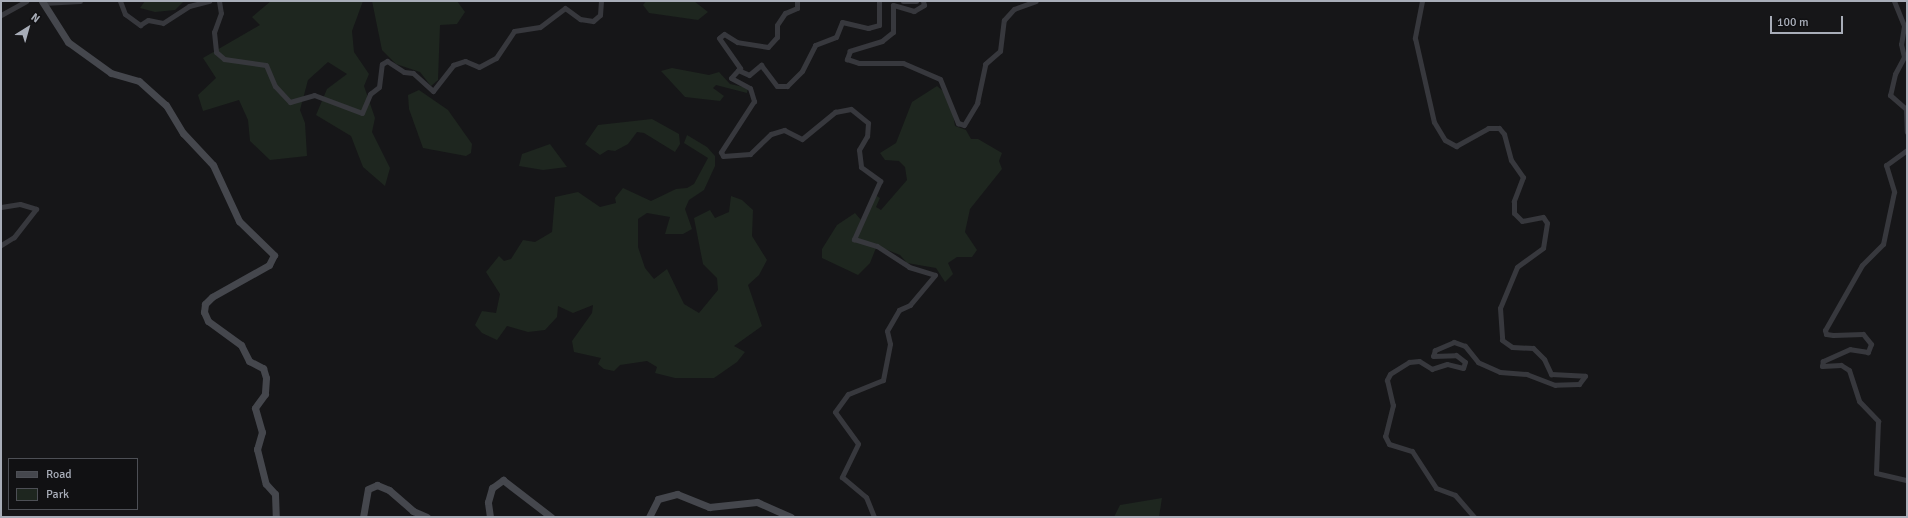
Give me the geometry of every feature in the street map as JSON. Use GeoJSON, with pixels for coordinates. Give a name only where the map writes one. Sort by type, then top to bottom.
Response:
{"type":"FeatureCollection","features":[{"type":"Feature","properties":{"kind":"street"},"geometry":{"type":"LineString","coordinates":[[1,15],[26,1]]}},
{"type":"Feature","properties":{"kind":"street"},"geometry":{"type":"LineString","coordinates":[[43,2],[80,1]]}},
{"type":"Feature","properties":{"kind":"street"},"geometry":{"type":"LineString","coordinates":[[120,1],[125,14],[140,25],[148,20],[163,23],[189,6],[208,1]]}},
{"type":"Feature","properties":{"kind":"street"},"geometry":{"type":"LineString","coordinates":[[219,1],[221,13],[214,32],[216,52],[224,59],[266,65],[275,86],[290,102],[314,95],[362,113],[370,94],[379,87],[382,64],[387,61],[404,72],[413,73],[433,91],[453,65],[465,61],[479,67],[496,58],[514,31],[540,27],[565,8],[580,19],[593,21],[600,15],[601,1]]}},
{"type":"Feature","properties":{"kind":"street"},"geometry":{"type":"LineString","coordinates":[[797,1],[797,8],[785,13],[778,25],[777,37],[768,47],[737,42],[724,34],[719,38],[740,68],[731,78],[750,88],[754,100],[721,152],[724,156],[750,154],[771,134],[784,130],[802,139],[835,112],[851,109],[868,123],[867,136],[859,150],[861,167],[880,182],[854,239],[877,246],[909,267],[935,275],[910,305],[899,310],[887,331],[890,344],[883,380],[848,394],[835,412],[858,444],[842,476],[866,497],[874,517]]}},
{"type":"Feature","properties":{"kind":"street"},"geometry":{"type":"LineString","coordinates":[[738,70],[749,75],[761,65],[777,86],[787,86],[802,71],[815,45],[836,37],[842,22],[868,28],[879,25],[879,1]]}},
{"type":"Feature","properties":{"kind":"street"},"geometry":{"type":"LineString","coordinates":[[904,1],[916,1]]}},
{"type":"Feature","properties":{"kind":"street"},"geometry":{"type":"LineString","coordinates":[[923,1],[924,5],[914,11],[893,5],[893,32],[882,40],[850,51],[847,59],[859,63],[904,63],[940,79],[958,123],[964,125],[977,104],[985,64],[1000,51],[1004,20],[1014,9],[1036,1]]}},
{"type":"Feature","properties":{"kind":"street"},"geometry":{"type":"LineString","coordinates":[[1422,1],[1415,38],[1434,122],[1445,140],[1456,146],[1488,128],[1500,128],[1504,134],[1511,160],[1523,177],[1514,201],[1514,213],[1522,221],[1542,217],[1547,223],[1543,248],[1517,267],[1500,308],[1502,340],[1512,347],[1533,348],[1544,359],[1551,374],[1584,376],[1579,384],[1555,385],[1527,374],[1500,372],[1478,362],[1466,346],[1454,342],[1435,350],[1433,356],[1456,355],[1465,362],[1463,368],[1447,364],[1432,369],[1419,361],[1409,362],[1390,374],[1387,380],[1394,405],[1385,436],[1389,444],[1412,452],[1436,488],[1455,495],[1474,517]]}},
{"type":"Feature","properties":{"kind":"street"},"geometry":{"type":"LineString","coordinates":[[1894,1],[1904,26],[1901,44],[1904,57],[1895,74],[1890,95],[1906,109],[1907,132]]}},
{"type":"Feature","properties":{"kind":"street"},"geometry":{"type":"LineString","coordinates":[[43,2],[68,42],[112,73],[139,81],[166,105],[183,133],[213,165],[239,221],[274,255],[269,265],[212,297],[204,312],[208,321],[241,345],[250,361],[262,368],[266,378],[265,394],[255,408],[262,432],[257,449],[266,484],[275,494],[276,517]]}},
{"type":"Feature","properties":{"kind":"street"},"geometry":{"type":"LineString","coordinates":[[1907,150],[1886,165],[1894,192],[1883,244],[1862,265],[1825,330],[1826,334],[1833,335],[1863,334],[1871,344],[1868,352],[1850,350],[1823,361],[1822,366],[1841,365],[1849,370],[1859,401],[1878,421],[1876,473],[1907,480]]}},
{"type":"Feature","properties":{"kind":"street"},"geometry":{"type":"LineString","coordinates":[[1,207],[20,204],[36,210],[14,237],[1,245]]}},
{"type":"Feature","properties":{"kind":"street"},"geometry":{"type":"LineString","coordinates":[[490,517],[492,488],[503,480],[551,517]]}},
{"type":"Feature","properties":{"kind":"street"},"geometry":{"type":"LineString","coordinates":[[363,517],[368,489],[377,485],[389,490],[413,511],[427,517]]}},
{"type":"Feature","properties":{"kind":"street"},"geometry":{"type":"LineString","coordinates":[[649,517],[658,499],[677,494],[708,507],[757,502],[791,517]]}},
{"type":"Feature","properties":{"kind":"green space"},"geometry":{"type":"Polygon","coordinates":[[[145,1],[184,1],[175,10],[155,12],[140,8],[145,1]]]}},
{"type":"Feature","properties":{"kind":"green space"},"geometry":{"type":"Polygon","coordinates":[[[271,1],[363,1],[352,31],[354,52],[369,74],[364,86],[375,118],[372,132],[390,168],[385,186],[363,167],[351,136],[316,115],[327,89],[347,74],[328,62],[308,80],[300,110],[305,123],[307,156],[270,160],[250,141],[248,120],[239,100],[203,111],[198,95],[216,78],[203,58],[260,25],[252,17],[271,1]]]}},
{"type":"Feature","properties":{"kind":"green space"},"geometry":{"type":"Polygon","coordinates":[[[372,1],[457,1],[465,12],[457,24],[440,25],[438,80],[431,86],[420,72],[396,64],[382,50],[372,1]]]}},
{"type":"Feature","properties":{"kind":"green space"},"geometry":{"type":"Polygon","coordinates":[[[646,1],[694,1],[708,12],[698,20],[649,13],[643,5],[646,1]]]}},
{"type":"Feature","properties":{"kind":"green space"},"geometry":{"type":"Polygon","coordinates":[[[672,68],[709,75],[719,72],[730,84],[748,88],[747,93],[716,85],[713,88],[724,96],[720,101],[685,97],[661,71],[672,68]]]}},
{"type":"Feature","properties":{"kind":"green space"},"geometry":{"type":"Polygon","coordinates":[[[937,86],[950,97],[955,126],[966,130],[971,139],[978,139],[1002,153],[999,161],[1002,169],[970,209],[965,232],[977,250],[972,257],[957,257],[948,263],[953,274],[945,282],[936,268],[907,263],[900,255],[855,237],[875,195],[880,198],[876,207],[881,210],[907,180],[905,167],[899,161],[885,160],[880,153],[896,143],[912,102],[937,86]]]}},
{"type":"Feature","properties":{"kind":"green space"},"geometry":{"type":"Polygon","coordinates":[[[419,90],[448,110],[472,144],[471,153],[466,156],[423,148],[409,109],[408,95],[419,90]]]}},
{"type":"Feature","properties":{"kind":"green space"},"geometry":{"type":"Polygon","coordinates":[[[652,119],[679,134],[680,144],[675,152],[644,133],[637,132],[628,144],[615,151],[608,150],[600,155],[585,144],[598,125],[652,119]]]}},
{"type":"Feature","properties":{"kind":"green space"},"geometry":{"type":"Polygon","coordinates":[[[687,135],[707,147],[715,156],[715,166],[704,190],[689,200],[685,209],[692,229],[683,234],[665,234],[670,217],[647,213],[638,219],[638,247],[645,268],[654,279],[667,269],[684,304],[699,313],[718,290],[717,278],[703,264],[694,218],[710,210],[715,218],[729,212],[731,196],[742,200],[753,210],[752,236],[767,260],[759,275],[748,285],[762,326],[734,346],[745,352],[737,362],[714,378],[675,378],[655,373],[657,367],[647,361],[620,365],[614,371],[604,369],[598,364],[601,358],[574,352],[572,341],[592,313],[593,305],[573,313],[558,306],[557,317],[545,330],[528,332],[507,326],[497,340],[482,333],[475,325],[482,311],[496,313],[500,294],[486,272],[499,256],[504,261],[511,259],[523,240],[535,242],[552,232],[555,197],[578,192],[600,207],[616,203],[615,198],[623,188],[651,201],[676,189],[687,188],[694,184],[708,158],[684,143],[687,135]]]}},
{"type":"Feature","properties":{"kind":"green space"},"geometry":{"type":"Polygon","coordinates":[[[550,144],[567,167],[543,170],[519,166],[522,154],[550,144]]]}},
{"type":"Feature","properties":{"kind":"green space"},"geometry":{"type":"Polygon","coordinates":[[[855,213],[861,220],[852,240],[876,248],[870,263],[858,275],[822,258],[822,249],[837,225],[855,213]]]}},
{"type":"Feature","properties":{"kind":"green space"},"geometry":{"type":"Polygon","coordinates":[[[1162,498],[1159,517],[1114,517],[1120,505],[1162,498]]]}}]}
